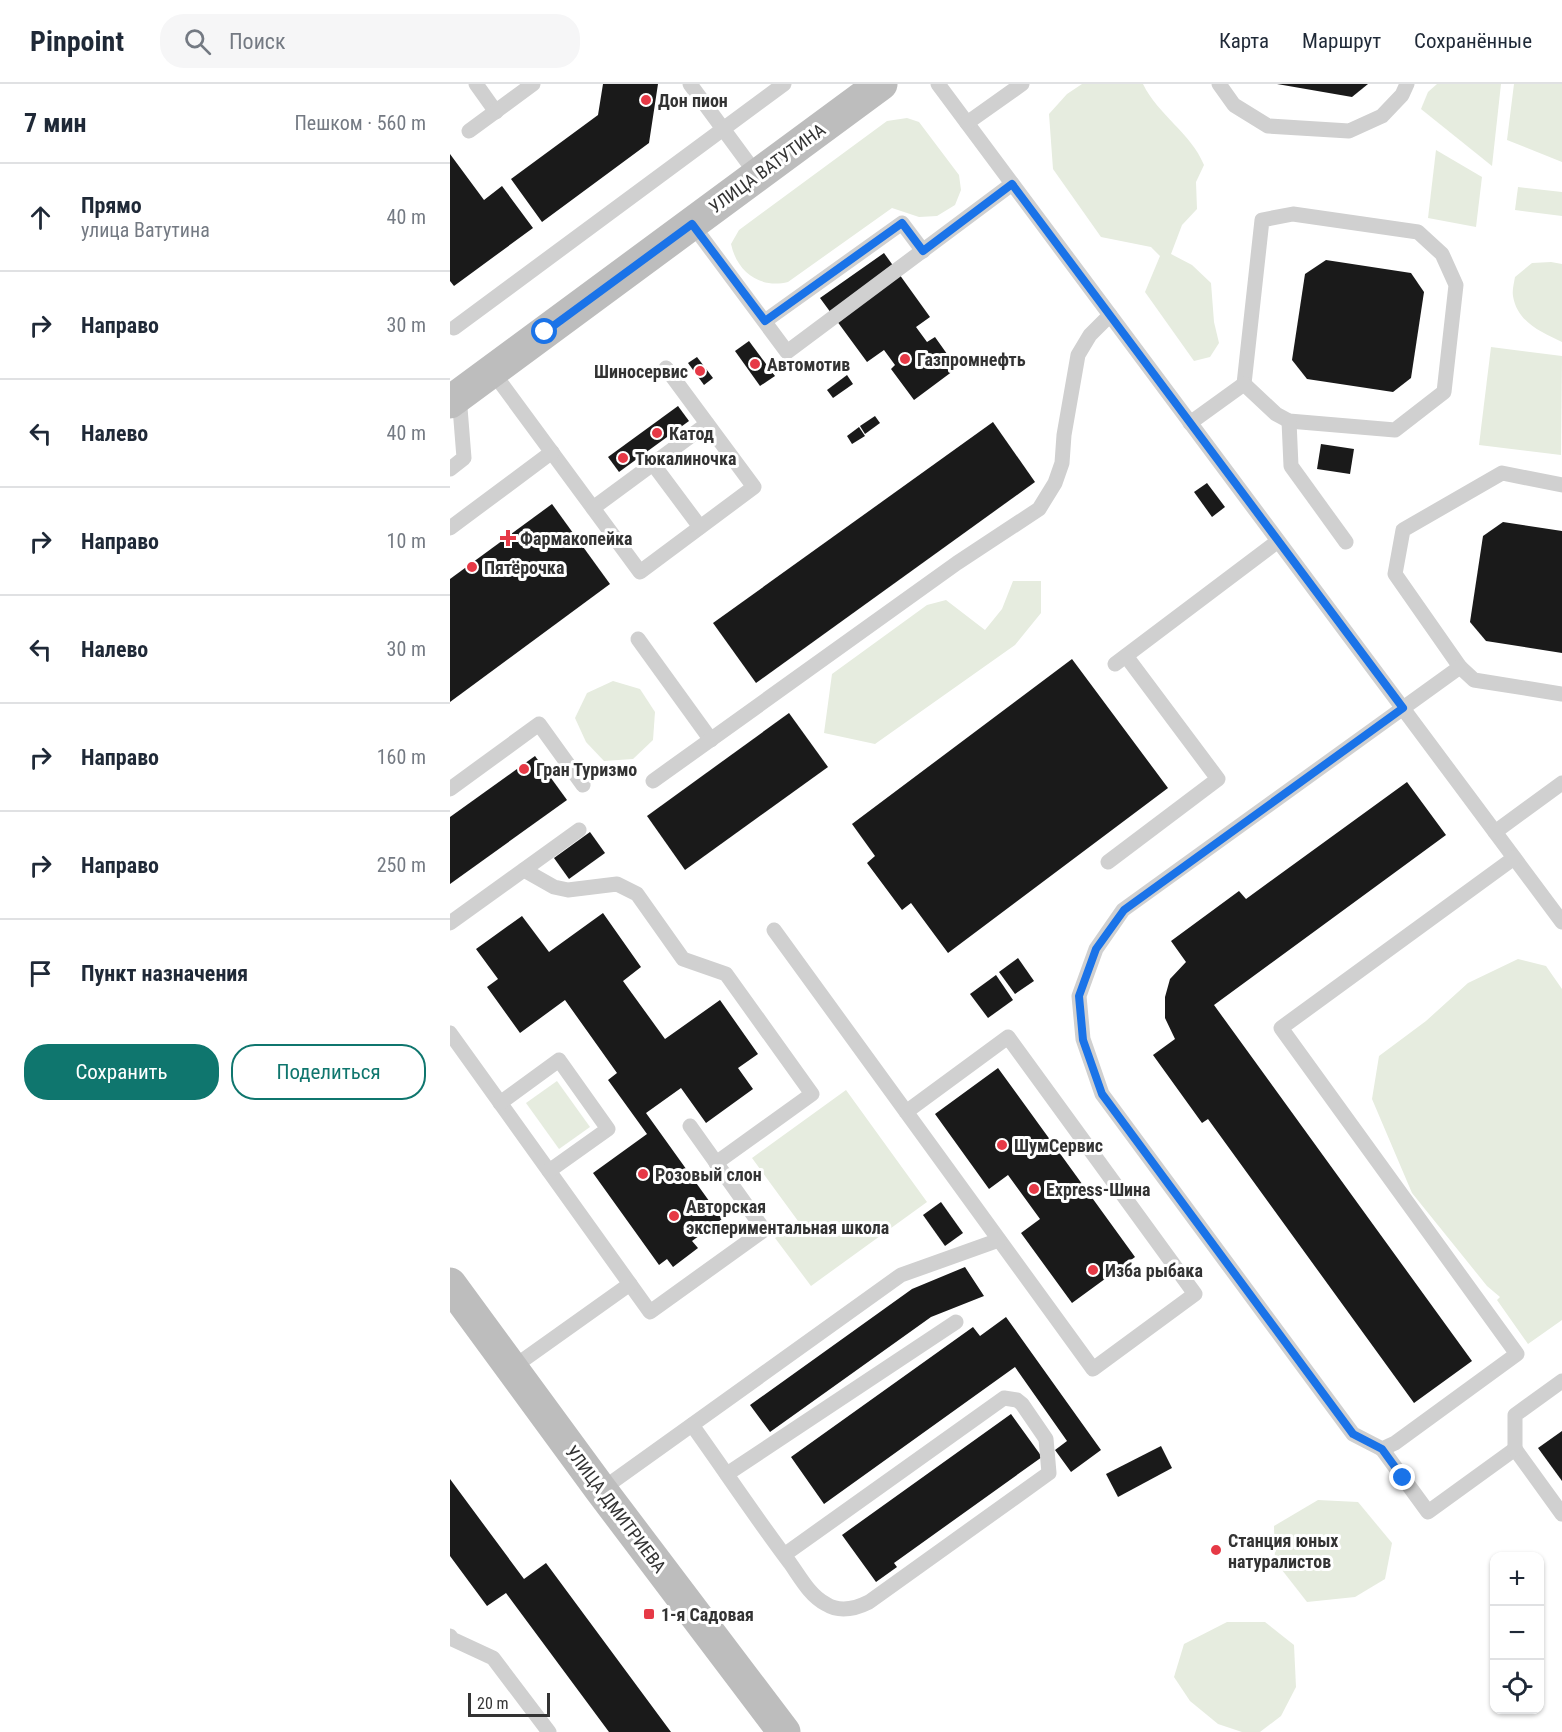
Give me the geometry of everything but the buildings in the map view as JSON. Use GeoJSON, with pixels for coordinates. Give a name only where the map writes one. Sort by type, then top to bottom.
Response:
{"type":"FeatureCollection","features":[{"type":"Feature","properties":{"kind":"main road","name":"УЛИЦА ВАТУТИНА"},"geometry":{"type":"LineString","coordinates":[[455,399],[881,84]]}},
{"type":"Feature","properties":{"kind":"main road","name":"УЛИЦА ДМИТРИЕВА"},"geometry":{"type":"LineString","coordinates":[[450,1284],[784,1732]]}},
{"type":"Feature","properties":{"kind":"lane"},"geometry":{"type":"LineString","coordinates":[[476,84],[496,112]]}},
{"type":"Feature","properties":{"kind":"lane"},"geometry":{"type":"LineString","coordinates":[[469,132],[533,84]]}},
{"type":"Feature","properties":{"kind":"lane"},"geometry":{"type":"LineString","coordinates":[[690,84],[757,175]]}},
{"type":"Feature","properties":{"kind":"lane"},"geometry":{"type":"LineString","coordinates":[[454,328],[784,84]]}},
{"type":"Feature","properties":{"kind":"lane"},"geometry":{"type":"LineString","coordinates":[[938,84],[1562,922]]}},
{"type":"Feature","properties":{"kind":"lane"},"geometry":{"type":"LineString","coordinates":[[967,123],[1022,84]]}},
{"type":"Feature","properties":{"kind":"lane"},"geometry":{"type":"LineString","coordinates":[[1219,84],[1234,105],[1268,126],[1349,131],[1382,116],[1402,95],[1407,84]]}},
{"type":"Feature","properties":{"kind":"lane"},"geometry":{"type":"LineString","coordinates":[[692,224],[788,352],[1012,184]]}},
{"type":"Feature","properties":{"kind":"lane"},"geometry":{"type":"LineString","coordinates":[[1190,423],[1244,384],[1262,220],[1293,214],[1418,232],[1443,254],[1456,285],[1443,392],[1395,430],[1289,420],[1276,414],[1244,384]]}},
{"type":"Feature","properties":{"kind":"lane"},"geometry":{"type":"LineString","coordinates":[[765,321],[902,223],[923,251]]}},
{"type":"Feature","properties":{"kind":"lane"},"geometry":{"type":"LineString","coordinates":[[653,781],[957,563],[1039,509],[1055,483],[1062,463],[1064,435],[1078,355],[1090,335],[1110,315]]}},
{"type":"Feature","properties":{"kind":"lane"},"geometry":{"type":"LineString","coordinates":[[492,371],[640,572],[754,488],[666,368]]}},
{"type":"Feature","properties":{"kind":"lane"},"geometry":{"type":"LineString","coordinates":[[450,469],[464,459],[455,399]]}},
{"type":"Feature","properties":{"kind":"lane"},"geometry":{"type":"LineString","coordinates":[[1289,420],[1292,466],[1346,542]]}},
{"type":"Feature","properties":{"kind":"lane"},"geometry":{"type":"LineString","coordinates":[[593,508],[707,424]]}},
{"type":"Feature","properties":{"kind":"lane"},"geometry":{"type":"LineString","coordinates":[[450,528],[552,452]]}},
{"type":"Feature","properties":{"kind":"lane"},"geometry":{"type":"LineString","coordinates":[[653,464],[700,528]]}},
{"type":"Feature","properties":{"kind":"lane"},"geometry":{"type":"LineString","coordinates":[[1562,485],[1502,473],[1403,530],[1395,574],[1460,667],[1474,680],[1562,694]]}},
{"type":"Feature","properties":{"kind":"lane"},"geometry":{"type":"LineString","coordinates":[[1108,862],[1218,779],[1120,660],[1278,541]]}},
{"type":"Feature","properties":{"kind":"lane"},"geometry":{"type":"LineString","coordinates":[[638,639],[711,740]]}},
{"type":"Feature","properties":{"kind":"lane"},"geometry":{"type":"LineString","coordinates":[[1460,667],[1124,910],[1096,949],[1079,996],[1083,1040],[1102,1094],[1353,1434],[1382,1449],[1428,1512],[1515,1449]]}},
{"type":"Feature","properties":{"kind":"lane"},"geometry":{"type":"LineString","coordinates":[[450,789],[540,724],[583,785]]}},
{"type":"Feature","properties":{"kind":"lane"},"geometry":{"type":"LineString","coordinates":[[1494,832],[1562,783]]}},
{"type":"Feature","properties":{"kind":"lane"},"geometry":{"type":"LineString","coordinates":[[450,922],[579,830]]}},
{"type":"Feature","properties":{"kind":"lane"},"geometry":{"type":"LineString","coordinates":[[1382,1449],[1395,1443],[1517,1354],[1281,1028],[1514,858]]}},
{"type":"Feature","properties":{"kind":"lane"},"geometry":{"type":"LineString","coordinates":[[524,870],[554,887],[568,890],[617,885],[637,894],[683,959],[726,974],[812,1094],[716,1163]]}},
{"type":"Feature","properties":{"kind":"lane"},"geometry":{"type":"LineString","coordinates":[[774,930],[906,1112],[999,1240],[1093,1369],[1195,1294],[1008,1037],[906,1112]]}},
{"type":"Feature","properties":{"kind":"lane"},"geometry":{"type":"LineString","coordinates":[[450,1032],[650,1312],[764,1230],[690,1126]]}},
{"type":"Feature","properties":{"kind":"lane"},"geometry":{"type":"LineString","coordinates":[[500,1102],[559,1060],[564,1067],[608,1129],[549,1171]]}},
{"type":"Feature","properties":{"kind":"lane"},"geometry":{"type":"LineString","coordinates":[[602,1490],[901,1275],[999,1240]]}},
{"type":"Feature","properties":{"kind":"lane"},"geometry":{"type":"LineString","coordinates":[[512,1368],[630,1284]]}},
{"type":"Feature","properties":{"kind":"lane"},"geometry":{"type":"LineString","coordinates":[[727,1474],[956,1322]]}},
{"type":"Feature","properties":{"kind":"lane"},"geometry":{"type":"LineString","coordinates":[[1562,1381],[1515,1415],[1515,1449],[1562,1514]]}},
{"type":"Feature","properties":{"kind":"lane"},"geometry":{"type":"LineString","coordinates":[[692,1425],[784,1555],[819,1600],[838,1609],[860,1607],[1049,1473],[1046,1439],[1022,1404],[1017,1400],[1004,1398],[784,1555]]}},
{"type":"Feature","properties":{"kind":"lane"},"geometry":{"type":"LineString","coordinates":[[451,1638],[493,1658],[549,1732]]}},
{"type":"Feature","properties":{"kind":"shaded area"},"geometry":{"type":"Polygon","coordinates":[[[1082,84],[1143,84],[1157,105],[1191,143],[1204,165],[1196,182],[1197,209],[1182,225],[1171,254],[1192,265],[1211,283],[1214,322],[1219,343],[1210,357],[1194,361],[1145,292],[1160,256],[1151,247],[1101,237],[1053,169],[1049,114],[1067,94],[1082,84]]]}},
{"type":"Feature","properties":{"kind":"shaded area"},"geometry":{"type":"Polygon","coordinates":[[[1437,84],[1501,84],[1492,166],[1421,109],[1428,92],[1437,84]]]}},
{"type":"Feature","properties":{"kind":"shaded area"},"geometry":{"type":"Polygon","coordinates":[[[1514,84],[1562,84],[1562,162],[1507,140],[1514,84]]]}},
{"type":"Feature","properties":{"kind":"shaded area"},"geometry":{"type":"Polygon","coordinates":[[[907,118],[919,122],[959,175],[961,190],[955,205],[937,216],[919,217],[892,208],[788,282],[768,283],[751,276],[744,270],[738,263],[731,244],[739,230],[887,121],[907,118]]]}},
{"type":"Feature","properties":{"kind":"shaded area"},"geometry":{"type":"Polygon","coordinates":[[[1436,150],[1482,177],[1476,227],[1428,218],[1436,150]]]}},
{"type":"Feature","properties":{"kind":"shaded area"},"geometry":{"type":"Polygon","coordinates":[[[1518,187],[1562,192],[1562,216],[1515,210],[1518,187]]]}},
{"type":"Feature","properties":{"kind":"shaded area"},"geometry":{"type":"Polygon","coordinates":[[[1532,263],[1562,264],[1562,342],[1531,325],[1519,313],[1513,296],[1515,277],[1532,263]]]}},
{"type":"Feature","properties":{"kind":"shaded area"},"geometry":{"type":"Polygon","coordinates":[[[1491,347],[1562,356],[1561,455],[1479,445],[1491,347]]]}},
{"type":"Feature","properties":{"kind":"shaded area"},"geometry":{"type":"Polygon","coordinates":[[[1013,581],[1041,581],[1041,613],[1015,645],[875,744],[824,733],[832,674],[927,605],[946,600],[985,630],[1002,609],[1013,581]]]}},
{"type":"Feature","properties":{"kind":"shaded area"},"geometry":{"type":"Polygon","coordinates":[[[613,681],[640,689],[655,712],[653,740],[633,759],[604,761],[586,742],[575,718],[587,693],[613,681]]]}},
{"type":"Feature","properties":{"kind":"shaded area"},"geometry":{"type":"Polygon","coordinates":[[[1518,959],[1546,966],[1562,989],[1562,1320],[1528,1344],[1497,1300],[1500,1297],[1487,1286],[1412,1193],[1372,1099],[1379,1056],[1426,1021],[1468,983],[1518,959]]]}},
{"type":"Feature","properties":{"kind":"shaded area"},"geometry":{"type":"Polygon","coordinates":[[[557,1081],[590,1127],[559,1149],[526,1103],[557,1081]]]}},
{"type":"Feature","properties":{"kind":"shaded area"},"geometry":{"type":"Polygon","coordinates":[[[846,1090],[927,1202],[811,1286],[775,1238],[798,1221],[752,1158],[846,1090]]]}},
{"type":"Feature","properties":{"kind":"shaded area"},"geometry":{"type":"Polygon","coordinates":[[[1318,1500],[1358,1502],[1392,1543],[1385,1579],[1355,1597],[1307,1602],[1275,1561],[1274,1526],[1318,1500]]]}},
{"type":"Feature","properties":{"kind":"shaded area"},"geometry":{"type":"Polygon","coordinates":[[[1227,1622],[1265,1622],[1294,1645],[1296,1687],[1281,1716],[1260,1732],[1242,1732],[1218,1724],[1190,1701],[1174,1677],[1184,1644],[1227,1622]]]}},
{"type":"Feature","properties":{"kind":"place","name":"Дон пион"},"geometry":{"type":"Point","coordinates":[646,100]}},
{"type":"Feature","properties":{"kind":"place","name":"Газпромнефть"},"geometry":{"type":"Point","coordinates":[905,359]}},
{"type":"Feature","properties":{"kind":"place","name":"Автомотив"},"geometry":{"type":"Point","coordinates":[755,364]}},
{"type":"Feature","properties":{"kind":"place","name":"Шиносервис"},"geometry":{"type":"Point","coordinates":[700,371]}},
{"type":"Feature","properties":{"kind":"place","name":"Катод"},"geometry":{"type":"Point","coordinates":[657,433]}},
{"type":"Feature","properties":{"kind":"place","name":"Тюкалиночка"},"geometry":{"type":"Point","coordinates":[623,458]}},
{"type":"Feature","properties":{"kind":"place","name":"Фармакопейка"},"geometry":{"type":"Point","coordinates":[508,538]}},
{"type":"Feature","properties":{"kind":"place","name":"Пятёрочка"},"geometry":{"type":"Point","coordinates":[472,567]}},
{"type":"Feature","properties":{"kind":"place","name":"Гран Туризмо"},"geometry":{"type":"Point","coordinates":[524,769]}},
{"type":"Feature","properties":{"kind":"place","name":"ШумСервис"},"geometry":{"type":"Point","coordinates":[1002,1145]}},
{"type":"Feature","properties":{"kind":"place","name":"Розовый слон"},"geometry":{"type":"Point","coordinates":[643,1174]}},
{"type":"Feature","properties":{"kind":"place","name":"Express-Шина"},"geometry":{"type":"Point","coordinates":[1034,1189]}},
{"type":"Feature","properties":{"kind":"place","name":"Авторская экспериментальная школа"},"geometry":{"type":"Point","coordinates":[674,1216]}},
{"type":"Feature","properties":{"kind":"place","name":"Изба рыбака"},"geometry":{"type":"Point","coordinates":[1093,1270]}},
{"type":"Feature","properties":{"kind":"place","name":"Станция юных натуралистов"},"geometry":{"type":"Point","coordinates":[1216,1550]}},
{"type":"Feature","properties":{"kind":"place","name":"1-я Садовая"},"geometry":{"type":"Point","coordinates":[649,1614]}},
{"type":"Feature","properties":{"kind":"route"},"geometry":{"type":"LineString","coordinates":[[545,332],[692,224],[765,321],[902,223],[923,251],[1012,184],[1403,708],[1124,910],[1096,949],[1079,996],[1083,1040],[1102,1094],[1353,1434],[1382,1449],[1403,1478]]}}]}
